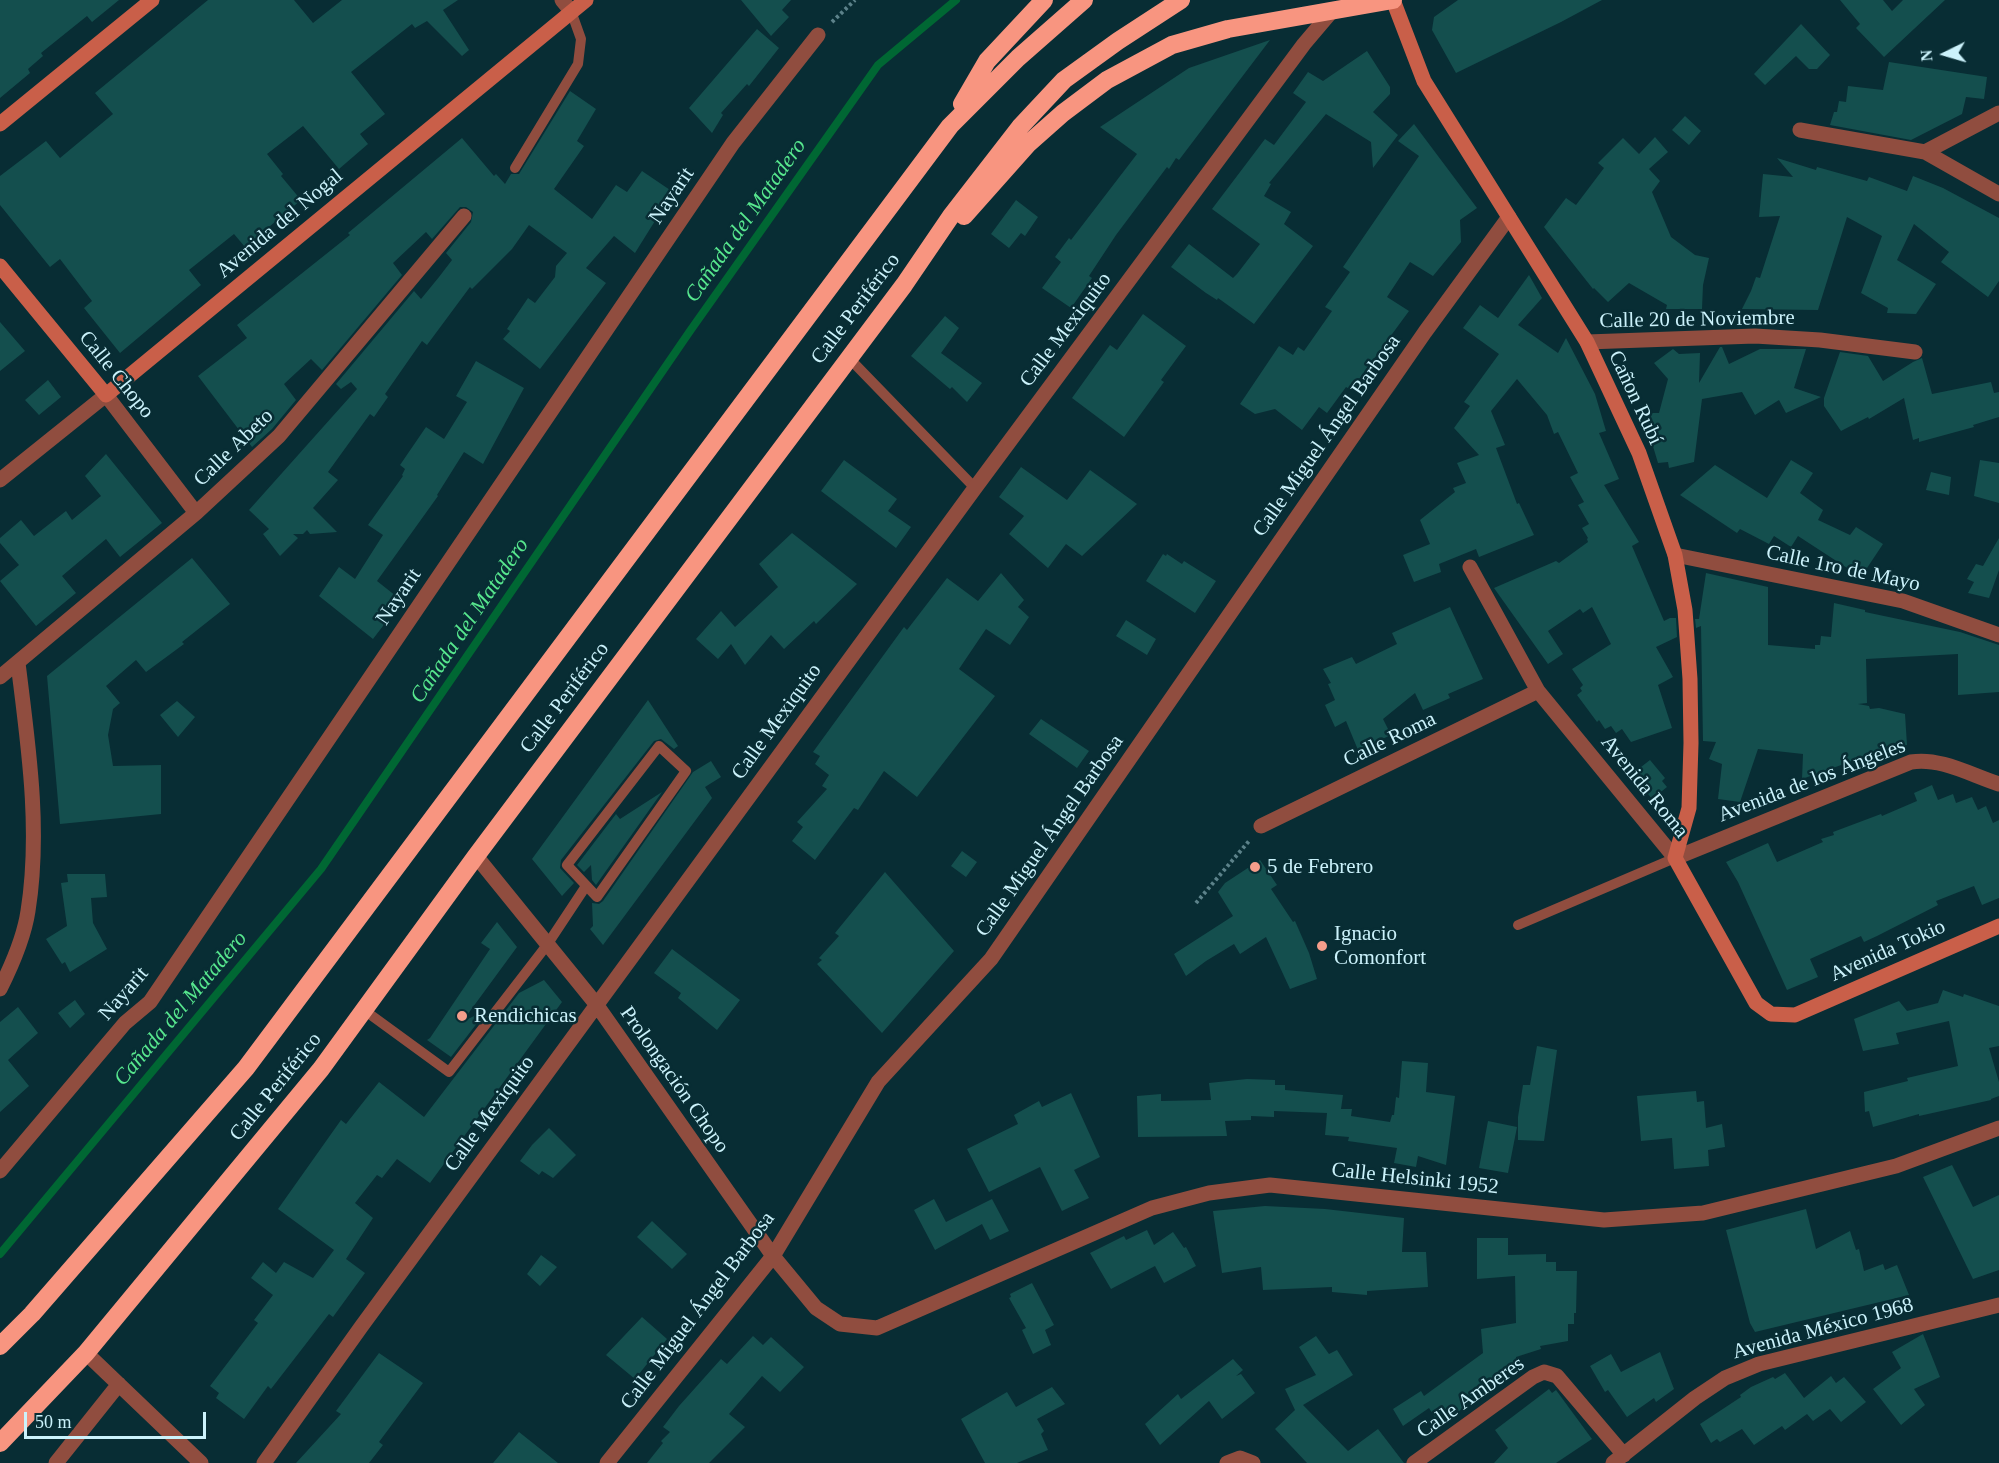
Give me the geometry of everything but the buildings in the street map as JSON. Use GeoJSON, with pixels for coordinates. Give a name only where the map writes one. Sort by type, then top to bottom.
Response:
{"type":"FeatureCollection","features":[{"type":"Feature","properties":{"kind":"highway"},"geometry":{"type":"LineString","coordinates":[[950,126],[987,61],[1044,0]]}},
{"type":"Feature","properties":{"kind":"highway","name":"Calle Periférico"},"geometry":{"type":"LineString","coordinates":[[0,1346],[32,1314],[246,1068],[950,126],[1018,58],[1084,0]]}},
{"type":"Feature","properties":{"kind":"highway","name":"Calle Periférico"},"geometry":{"type":"LineString","coordinates":[[0,1443],[86,1353],[321,1069],[476,856],[1006,144],[1064,80],[1181,0]]}},
{"type":"Feature","properties":{"kind":"highway"},"geometry":{"type":"LineString","coordinates":[[903,285],[1028,144],[1062,113],[1107,80],[1172,45],[1228,29],[1393,0]]}},
{"type":"Feature","properties":{"kind":"street"},"geometry":{"type":"LineString","coordinates":[[0,124],[152,0]]}},
{"type":"Feature","properties":{"kind":"street","name":"Avenida del Nogal"},"geometry":{"type":"LineString","coordinates":[[0,480],[106,395],[567,5],[586,0]]}},
{"type":"Feature","properties":{"kind":"street","name":"Cañon Rubí"},"geometry":{"type":"LineString","coordinates":[[1393,0],[1424,81],[1587,342],[1639,453],[1675,555],[1685,610],[1690,679],[1691,743],[1689,808],[1675,858]]}},
{"type":"Feature","properties":{"kind":"street","name":"Calle Mexiquito"},"geometry":{"type":"LineString","coordinates":[[264,1463],[360,1327],[975,488],[1304,44],[1332,11]]}},
{"type":"Feature","properties":{"kind":"street","name":"Nayarit"},"geometry":{"type":"LineString","coordinates":[[0,1171],[125,1023],[150,1002],[733,143],[818,35]]}},
{"type":"Feature","properties":{"kind":"street"},"geometry":{"type":"LineString","coordinates":[[1925,152],[1999,113]]}},
{"type":"Feature","properties":{"kind":"street"},"geometry":{"type":"LineString","coordinates":[[1800,130],[1925,152],[1999,194]]}},
{"type":"Feature","properties":{"kind":"street","name":"Calle Abeto"},"geometry":{"type":"LineString","coordinates":[[0,677],[196,513],[279,436],[464,216]]}},
{"type":"Feature","properties":{"kind":"street","name":"Calle Miguel Ángel Barbosa"},"geometry":{"type":"LineString","coordinates":[[607,1463],[772,1256],[878,1082],[991,959],[1425,332],[1509,217]]}},
{"type":"Feature","properties":{"kind":"street","name":"Calle Chopo"},"geometry":{"type":"LineString","coordinates":[[0,266],[106,395],[196,513]]}},
{"type":"Feature","properties":{"kind":"street","name":"Calle 20 de Noviembre"},"geometry":{"type":"LineString","coordinates":[[1587,342],[1755,336],[1820,340],[1915,352]]}},
{"type":"Feature","properties":{"kind":"street","name":"Calle 1ro de Mayo"},"geometry":{"type":"LineString","coordinates":[[1675,555],[1903,601],[1999,635]]}},
{"type":"Feature","properties":{"kind":"street","name":"Avenida Roma"},"geometry":{"type":"LineString","coordinates":[[1470,567],[1538,692],[1675,858],[1756,1003],[1771,1014],[1794,1015]]}},
{"type":"Feature","properties":{"kind":"street"},"geometry":{"type":"LineString","coordinates":[[0,989],[14,961],[28,913],[33,859],[30,763],[18,663]]}},
{"type":"Feature","properties":{"kind":"street","name":"Calle Roma"},"geometry":{"type":"LineString","coordinates":[[1261,826],[1538,692]]}},
{"type":"Feature","properties":{"kind":"street","name":"Avenida de los Ángeles"},"geometry":{"type":"LineString","coordinates":[[1675,858],[1911,762],[1924,760],[1936,762],[1999,784]]}},
{"type":"Feature","properties":{"kind":"street","name":"Prolongación Chopo"},"geometry":{"type":"LineString","coordinates":[[476,856],[596,1004],[772,1256],[816,1308],[840,1324]]}},
{"type":"Feature","properties":{"kind":"street","name":"Avenida Tokio"},"geometry":{"type":"LineString","coordinates":[[1794,1015],[1999,926]]}},
{"type":"Feature","properties":{"kind":"street","name":"Calle Helsinki 1952"},"geometry":{"type":"LineString","coordinates":[[840,1324],[878,1328],[1152,1208],[1209,1194],[1270,1185],[1604,1220],[1703,1213],[1896,1166],[1999,1128]]}},
{"type":"Feature","properties":{"kind":"street","name":"Avenida México 1968"},"geometry":{"type":"LineString","coordinates":[[1618,1459],[1695,1398],[1725,1378],[1759,1364],[1999,1305]]}},
{"type":"Feature","properties":{"kind":"street"},"geometry":{"type":"LineString","coordinates":[[86,1353],[201,1463]]}},
{"type":"Feature","properties":{"kind":"street","name":"Calle Amberes"},"geometry":{"type":"LineString","coordinates":[[1414,1463],[1533,1377],[1544,1372],[1557,1376],[1618,1459]]}},
{"type":"Feature","properties":{"kind":"street"},"geometry":{"type":"LineString","coordinates":[[56,1463],[118,1384]]}},
{"type":"Feature","properties":{"kind":"street"},"geometry":{"type":"LineString","coordinates":[[1227,1463],[1240,1458],[1253,1463]]}},
{"type":"Feature","properties":{"kind":"lane"},"geometry":{"type":"LineString","coordinates":[[514,168],[578,64],[581,39],[567,5]]}},
{"type":"Feature","properties":{"kind":"lane"},"geometry":{"type":"LineString","coordinates":[[848,357],[975,488]]}},
{"type":"Feature","properties":{"kind":"lane"},"geometry":{"type":"LineString","coordinates":[[659,746],[686,771],[597,897],[586,886],[567,865],[659,746]]}},
{"type":"Feature","properties":{"kind":"lane"},"geometry":{"type":"LineString","coordinates":[[1518,925],[1675,858]]}},
{"type":"Feature","properties":{"kind":"lane"},"geometry":{"type":"LineString","coordinates":[[364,1010],[449,1072],[548,945],[586,886]]}},
{"type":"Feature","properties":{"kind":"path"},"geometry":{"type":"LineString","coordinates":[[818,35],[855,0]]}},
{"type":"Feature","properties":{"kind":"path"},"geometry":{"type":"LineString","coordinates":[[1196,903],[1261,826]]}},
{"type":"Feature","properties":{"kind":"waterway","name":"Cañada del Matadero"},"geometry":{"type":"LineString","coordinates":[[0,1254],[321,869],[690,331],[878,65],[956,0]]}},
{"type":"Feature","properties":{"kind":"place","name":"5 de Febrero"},"geometry":{"type":"Point","coordinates":[1255,867]}},
{"type":"Feature","properties":{"kind":"place","name":"Ignacio Comonfort"},"geometry":{"type":"Point","coordinates":[1322,946]}},
{"type":"Feature","properties":{"kind":"place","name":"Rendichicas"},"geometry":{"type":"Point","coordinates":[462,1016]}}]}
